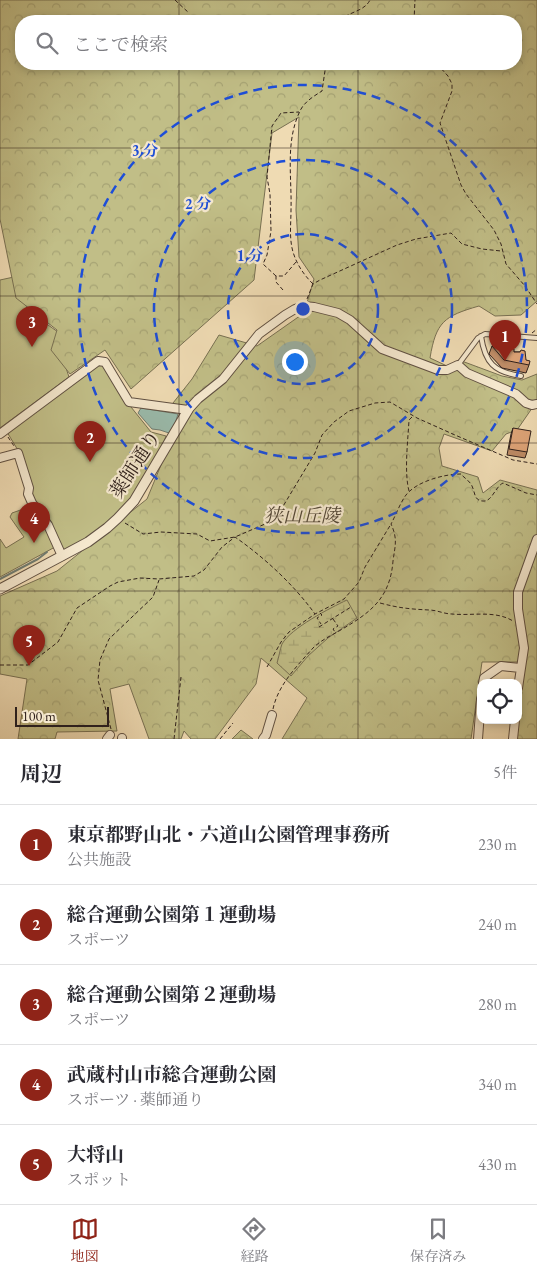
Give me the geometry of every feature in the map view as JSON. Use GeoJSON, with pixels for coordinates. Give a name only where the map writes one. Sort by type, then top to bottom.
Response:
{"type":"FeatureCollection","features":[{"type":"Feature","properties":{"kind":"street"},"geometry":{"type":"LineString","coordinates":[[3,435],[98,361],[105,362],[129,402],[188,410],[198,399],[223,379],[259,334],[285,314],[304,306],[338,313],[350,320],[382,349],[438,370],[447,370],[458,365],[467,373],[516,394],[526,403],[537,404]]}},
{"type":"Feature","properties":{"kind":"street","name":"薬師通り"},"geometry":{"type":"LineString","coordinates":[[0,589],[88,542],[118,518],[134,502],[188,410]]}},
{"type":"Feature","properties":{"kind":"street"},"geometry":{"type":"LineString","coordinates":[[0,458],[18,453],[29,488],[28,494],[32,503],[48,525],[62,556]]}},
{"type":"Feature","properties":{"kind":"street"},"geometry":{"type":"LineString","coordinates":[[519,679],[524,648],[518,609],[518,592],[537,539]]}},
{"type":"Feature","properties":{"kind":"street"},"geometry":{"type":"LineString","coordinates":[[484,679],[501,666],[520,668]]}},
{"type":"Feature","properties":{"kind":"street"},"geometry":{"type":"LineString","coordinates":[[263,739],[272,715]]}},
{"type":"Feature","properties":{"kind":"street"},"geometry":{"type":"LineString","coordinates":[[478,739],[479,724]]}},
{"type":"Feature","properties":{"kind":"street"},"geometry":{"type":"LineString","coordinates":[[513,739],[515,724]]}},
{"type":"Feature","properties":{"kind":"lane"},"geometry":{"type":"LineString","coordinates":[[458,365],[481,336],[491,334],[537,338]]}},
{"type":"Feature","properties":{"kind":"lane"},"geometry":{"type":"LineString","coordinates":[[481,336],[486,356],[494,367],[507,374],[521,376]]}},
{"type":"Feature","properties":{"kind":"path"},"geometry":{"type":"LineString","coordinates":[[175,0],[189,14]]}},
{"type":"Feature","properties":{"kind":"path"},"geometry":{"type":"LineString","coordinates":[[347,15],[364,8],[370,0]]}},
{"type":"Feature","properties":{"kind":"path"},"geometry":{"type":"LineString","coordinates":[[414,15],[415,0]]}},
{"type":"Feature","properties":{"kind":"path"},"geometry":{"type":"LineString","coordinates":[[313,284],[305,276],[297,261],[291,241],[289,160],[299,112],[322,90],[325,70]]}},
{"type":"Feature","properties":{"kind":"path"},"geometry":{"type":"LineString","coordinates":[[442,70],[448,76],[452,91],[441,120],[442,132],[463,190],[494,230],[501,244],[506,264],[522,282],[537,304]]}},
{"type":"Feature","properties":{"kind":"path"},"geometry":{"type":"LineString","coordinates":[[297,261],[284,276],[276,276],[263,264],[267,255],[271,231],[268,177],[272,126],[281,113],[299,112]]}},
{"type":"Feature","properties":{"kind":"path"},"geometry":{"type":"LineString","coordinates":[[304,306],[313,284],[397,246],[431,236],[450,233],[462,244],[502,251]]}},
{"type":"Feature","properties":{"kind":"path"},"geometry":{"type":"LineString","coordinates":[[276,276],[276,282],[283,290]]}},
{"type":"Feature","properties":{"kind":"path"},"geometry":{"type":"LineString","coordinates":[[0,665],[28,665],[58,642],[77,608],[110,586],[118,582],[140,578],[159,579],[194,576],[204,570],[222,547],[235,537],[276,518],[315,454],[322,435],[334,422],[349,411],[375,403],[390,402],[414,416],[513,460],[537,464]]}},
{"type":"Feature","properties":{"kind":"path"},"geometry":{"type":"LineString","coordinates":[[409,492],[406,480],[409,420],[414,416]]}},
{"type":"Feature","properties":{"kind":"path"},"geometry":{"type":"LineString","coordinates":[[3,435],[18,453]]}},
{"type":"Feature","properties":{"kind":"path"},"geometry":{"type":"LineString","coordinates":[[267,667],[289,632],[319,612],[344,599],[359,582],[364,567],[391,524],[405,495],[409,492],[437,477],[448,474],[461,474],[472,485],[474,494],[479,500],[484,502],[488,500],[498,485],[503,483],[526,493],[537,495]]}},
{"type":"Feature","properties":{"kind":"path"},"geometry":{"type":"LineString","coordinates":[[118,518],[143,534],[161,532],[196,534],[210,541],[235,537],[248,546],[297,591],[316,614]]}},
{"type":"Feature","properties":{"kind":"path"},"geometry":{"type":"LineString","coordinates":[[272,715],[275,699],[296,668],[318,643],[348,626],[379,603],[391,578],[396,535],[391,524]]}},
{"type":"Feature","properties":{"kind":"path"},"geometry":{"type":"LineString","coordinates":[[108,737],[112,727],[98,680],[100,660],[109,639],[153,597],[159,579]]}},
{"type":"Feature","properties":{"kind":"path"},"geometry":{"type":"LineString","coordinates":[[379,603],[404,609],[430,610],[451,614],[489,614],[506,617],[520,627]]}},
{"type":"Feature","properties":{"kind":"path"},"geometry":{"type":"LineString","coordinates":[[319,627],[352,607]]}},
{"type":"Feature","properties":{"kind":"path"},"geometry":{"type":"LineString","coordinates":[[319,612],[322,616],[317,618],[321,625]]}},
{"type":"Feature","properties":{"kind":"path"},"geometry":{"type":"LineString","coordinates":[[333,618],[338,626],[333,629],[335,633]]}},
{"type":"Feature","properties":{"kind":"path"},"geometry":{"type":"LineString","coordinates":[[174,739],[181,677]]}},
{"type":"Feature","properties":{"kind":"path"},"geometry":{"type":"LineString","coordinates":[[220,739],[234,723]]}},
{"type":"Feature","properties":{"kind":"green space","name":"狭山丘陵"},"geometry":{"type":"Polygon","coordinates":[[[0,0],[537,0],[537,301],[521,315],[495,316],[479,306],[457,313],[439,328],[432,346],[430,358],[447,366],[459,360],[502,376],[522,380],[537,374],[537,401],[517,430],[506,434],[492,451],[444,434],[439,448],[442,466],[478,477],[483,493],[500,480],[537,490],[537,739],[517,739],[518,724],[522,724],[522,662],[482,662],[480,679],[477,679],[477,697],[471,739],[282,739],[307,698],[261,658],[256,684],[215,739],[191,739],[184,731],[181,739],[149,739],[129,684],[110,689],[117,731],[57,732],[55,739],[18,739],[27,679],[0,674],[0,596],[57,571],[147,499],[182,414],[173,403],[192,379],[219,335],[257,346],[304,313],[314,279],[299,257],[296,210],[299,117],[272,133],[254,280],[131,389],[105,350],[70,374],[51,350],[57,330],[16,298],[0,219],[0,0]]]}},
{"type":"Feature","properties":{"kind":"green space"},"geometry":{"type":"Polygon","coordinates":[[[23,275],[27,310],[65,337],[65,365],[69,377],[0,428],[0,280],[23,275]]]}},
{"type":"Feature","properties":{"kind":"green space"},"geometry":{"type":"Polygon","coordinates":[[[98,363],[104,364],[127,402],[151,432],[166,436],[154,468],[133,498],[109,526],[64,558],[33,502],[22,457],[7,432],[98,363]]]}},
{"type":"Feature","properties":{"kind":"green space"},"geometry":{"type":"Polygon","coordinates":[[[29,507],[46,526],[55,547],[0,577],[0,539],[6,548],[24,537],[10,517],[12,513],[29,507]]]}},
{"type":"Feature","properties":{"kind":"green space"},"geometry":{"type":"Polygon","coordinates":[[[347,600],[357,618],[328,638],[308,656],[291,676],[277,663],[282,644],[302,625],[347,600]]]}},
{"type":"Feature","properties":{"kind":"green space"},"geometry":{"type":"Polygon","coordinates":[[[241,730],[253,739],[232,739],[241,730]]]}},
{"type":"Feature","properties":{"kind":"shaded area"},"geometry":{"type":"Polygon","coordinates":[[[141,408],[178,414],[172,434],[152,429],[138,413],[141,408]]]}},
{"type":"Feature","properties":{"kind":"building"},"geometry":{"type":"Polygon","coordinates":[[[504,342],[507,347],[509,346],[514,349],[514,352],[525,351],[526,360],[530,361],[529,365],[504,360],[492,346],[504,342]]]}},
{"type":"Feature","properties":{"kind":"building"},"geometry":{"type":"Polygon","coordinates":[[[513,428],[531,431],[527,452],[509,449],[513,428]]]}},
{"type":"Feature","properties":{"kind":"waterway"},"geometry":{"type":"LineString","coordinates":[[0,579],[38,559],[47,552]]}},
{"type":"Feature","properties":{"kind":"place","name":"総合運動公園第２運動場"},"geometry":{"type":"Point","coordinates":[32,347]}},
{"type":"Feature","properties":{"kind":"place","name":"東京都野山北・六道山公園管理事務所"},"geometry":{"type":"Point","coordinates":[505,361]}},
{"type":"Feature","properties":{"kind":"place","name":"総合運動公園第１運動場"},"geometry":{"type":"Point","coordinates":[90,462]}},
{"type":"Feature","properties":{"kind":"place","name":"武蔵村山市総合運動公園"},"geometry":{"type":"Point","coordinates":[34,543]}},
{"type":"Feature","properties":{"kind":"place","name":"大将山"},"geometry":{"type":"Point","coordinates":[29,666]}}]}
